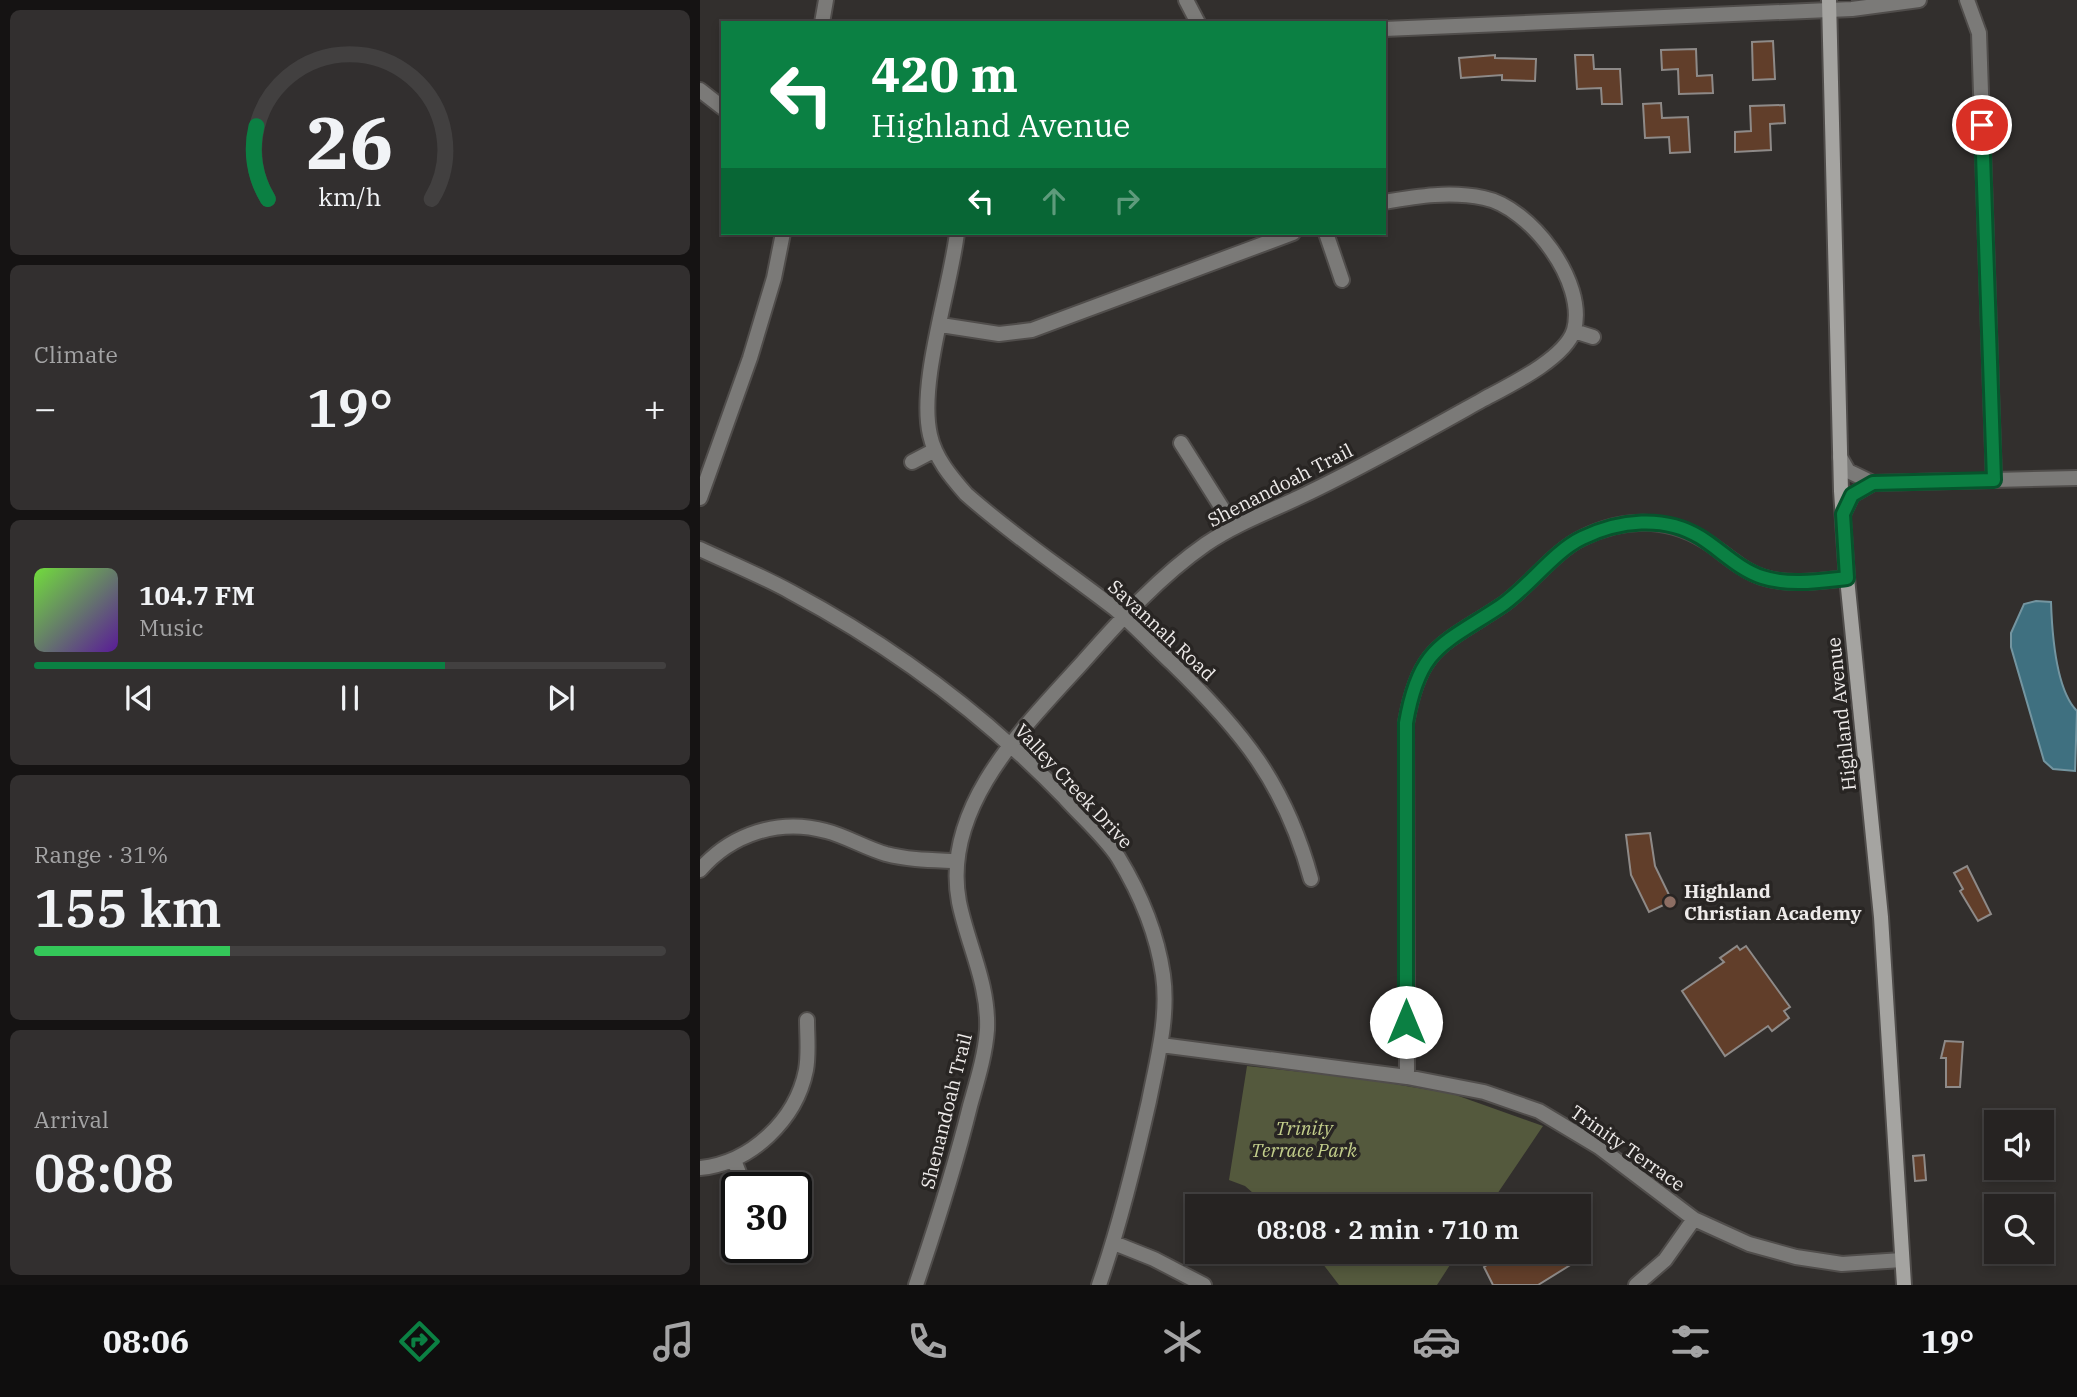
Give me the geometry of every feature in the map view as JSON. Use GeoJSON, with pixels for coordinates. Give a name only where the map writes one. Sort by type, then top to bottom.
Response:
{"type":"FeatureCollection","features":[{"type":"Feature","properties":{"kind":"main road","name":"Highland Avenue"},"geometry":{"type":"LineString","coordinates":[[1830,5],[1843,514],[1881,917],[1905,1285]]}},
{"type":"Feature","properties":{"kind":"street"},"geometry":{"type":"LineString","coordinates":[[822,21],[826,0]]}},
{"type":"Feature","properties":{"kind":"street"},"geometry":{"type":"LineString","coordinates":[[1186,0],[1197,21]]}},
{"type":"Feature","properties":{"kind":"street"},"geometry":{"type":"LineString","coordinates":[[1386,29],[1919,0]]}},
{"type":"Feature","properties":{"kind":"street"},"geometry":{"type":"LineString","coordinates":[[1967,0],[1979,33],[1994,480]]}},
{"type":"Feature","properties":{"kind":"street"},"geometry":{"type":"LineString","coordinates":[[700,90],[721,106]]}},
{"type":"Feature","properties":{"kind":"street"},"geometry":{"type":"LineString","coordinates":[[1386,202],[1439,193],[1459,195],[1489,199],[1518,216],[1554,252],[1566,273],[1573,296],[1574,331],[1593,338]]}},
{"type":"Feature","properties":{"kind":"street"},"geometry":{"type":"LineString","coordinates":[[700,498],[750,358],[774,278],[783,235]]}},
{"type":"Feature","properties":{"kind":"street","name":"Savannah Road"},"geometry":{"type":"LineString","coordinates":[[957,235],[927,397],[930,434],[935,450],[951,478],[982,509],[1125,618],[1215,705],[1262,764],[1299,834],[1311,879]]}},
{"type":"Feature","properties":{"kind":"street"},"geometry":{"type":"LineString","coordinates":[[941,325],[999,334],[1032,330],[1288,235]]}},
{"type":"Feature","properties":{"kind":"street"},"geometry":{"type":"LineString","coordinates":[[1327,235],[1342,280]]}},
{"type":"Feature","properties":{"kind":"street","name":"Shenandoah Trail"},"geometry":{"type":"LineString","coordinates":[[916,1285],[958,1156],[987,1034],[985,988],[959,901],[955,861],[973,804],[986,779],[1125,618],[1178,565],[1234,527],[1362,466],[1523,377],[1557,353],[1574,331]]}},
{"type":"Feature","properties":{"kind":"street"},"geometry":{"type":"LineString","coordinates":[[1181,443],[1234,527]]}},
{"type":"Feature","properties":{"kind":"street"},"geometry":{"type":"LineString","coordinates":[[912,462],[935,450]]}},
{"type":"Feature","properties":{"kind":"street"},"geometry":{"type":"LineString","coordinates":[[1840,457],[1848,471],[1873,483],[2077,478]]}},
{"type":"Feature","properties":{"kind":"street"},"geometry":{"type":"LineString","coordinates":[[1843,514],[1852,495],[1873,483]]}},
{"type":"Feature","properties":{"kind":"street"},"geometry":{"type":"LineString","coordinates":[[1407,1077],[1406,723],[1414,685],[1437,646],[1506,602],[1569,546],[1593,533],[1622,523],[1678,527],[1698,536],[1749,571],[1779,581],[1847,578]]}},
{"type":"Feature","properties":{"kind":"street","name":"Valley Creek Drive"},"geometry":{"type":"LineString","coordinates":[[700,549],[791,592],[900,659],[1012,746],[1117,855],[1137,892],[1153,932],[1163,976],[1161,1045],[1114,1243],[1099,1285]]}},
{"type":"Feature","properties":{"kind":"street"},"geometry":{"type":"LineString","coordinates":[[700,870],[722,847],[764,829],[794,826],[824,830],[882,853],[914,860],[955,861]]}},
{"type":"Feature","properties":{"kind":"street"},"geometry":{"type":"LineString","coordinates":[[700,1168],[734,1160],[753,1149],[787,1115],[806,1069],[807,1020]]}},
{"type":"Feature","properties":{"kind":"street","name":"Trinity Terrace"},"geometry":{"type":"LineString","coordinates":[[1161,1045],[1407,1077],[1484,1092],[1538,1111],[1599,1147],[1694,1219],[1749,1244],[1797,1257],[1842,1264],[1902,1260]]}},
{"type":"Feature","properties":{"kind":"street"},"geometry":{"type":"LineString","coordinates":[[734,1160],[739,1172]]}},
{"type":"Feature","properties":{"kind":"street"},"geometry":{"type":"LineString","coordinates":[[1636,1285],[1665,1259],[1694,1219]]}},
{"type":"Feature","properties":{"kind":"street"},"geometry":{"type":"LineString","coordinates":[[1114,1243],[1154,1259],[1204,1285]]}},
{"type":"Feature","properties":{"kind":"green space","name":"Trinity Terrace Park"},"geometry":{"type":"Polygon","coordinates":[[[1247,1066],[1365,1079],[1453,1094],[1543,1126],[1497,1194],[1254,1194],[1245,1186],[1229,1180],[1247,1066]]]}},
{"type":"Feature","properties":{"kind":"green space"},"geometry":{"type":"Polygon","coordinates":[[[1323,1264],[1451,1264],[1437,1285],[1339,1285],[1323,1264]]]}},
{"type":"Feature","properties":{"kind":"water"},"geometry":{"type":"Polygon","coordinates":[[[2036,601],[2051,602],[2054,644],[2060,675],[2070,702],[2077,711],[2075,771],[2053,769],[2044,761],[2011,647],[2011,633],[2024,604],[2036,601]]]}},
{"type":"Feature","properties":{"kind":"building"},"geometry":{"type":"Polygon","coordinates":[[[1773,41],[1775,79],[1753,80],[1752,42],[1773,41]]]}},
{"type":"Feature","properties":{"kind":"building"},"geometry":{"type":"Polygon","coordinates":[[[1696,49],[1697,76],[1712,75],[1713,93],[1679,94],[1678,69],[1662,70],[1661,50],[1696,49]]]}},
{"type":"Feature","properties":{"kind":"building"},"geometry":{"type":"Polygon","coordinates":[[[1495,55],[1495,58],[1536,59],[1535,81],[1502,80],[1502,75],[1461,78],[1459,58],[1495,55]]]}},
{"type":"Feature","properties":{"kind":"building"},"geometry":{"type":"Polygon","coordinates":[[[1575,55],[1593,55],[1594,69],[1620,69],[1622,104],[1602,104],[1601,88],[1577,89],[1575,55]]]}},
{"type":"Feature","properties":{"kind":"building"},"geometry":{"type":"Polygon","coordinates":[[[1661,103],[1662,118],[1688,117],[1690,152],[1670,153],[1669,137],[1645,138],[1643,104],[1661,103]]]}},
{"type":"Feature","properties":{"kind":"building"},"geometry":{"type":"Polygon","coordinates":[[[1784,105],[1785,123],[1770,124],[1771,150],[1735,152],[1735,132],[1751,131],[1750,106],[1784,105]]]}},
{"type":"Feature","properties":{"kind":"building"},"geometry":{"type":"Polygon","coordinates":[[[1650,833],[1655,866],[1672,901],[1649,912],[1631,875],[1626,835],[1650,833]]]}},
{"type":"Feature","properties":{"kind":"building"},"geometry":{"type":"Polygon","coordinates":[[[1967,866],[1991,914],[1978,921],[1960,891],[1963,889],[1954,873],[1967,866]]]}},
{"type":"Feature","properties":{"kind":"building"},"geometry":{"type":"Polygon","coordinates":[[[1737,946],[1740,950],[1746,946],[1790,1007],[1784,1011],[1789,1018],[1772,1031],[1768,1026],[1725,1056],[1682,991],[1724,962],[1720,958],[1737,946]]]}},
{"type":"Feature","properties":{"kind":"building"},"geometry":{"type":"Polygon","coordinates":[[[1945,1041],[1963,1042],[1960,1087],[1946,1087],[1946,1058],[1941,1058],[1945,1041]]]}},
{"type":"Feature","properties":{"kind":"building"},"geometry":{"type":"Polygon","coordinates":[[[1924,1155],[1926,1180],[1915,1181],[1913,1156],[1924,1155]]]}},
{"type":"Feature","properties":{"kind":"building"},"geometry":{"type":"Polygon","coordinates":[[[1488,1264],[1572,1264],[1538,1285],[1493,1285],[1484,1267],[1488,1264]]]}},
{"type":"Feature","properties":{"kind":"place","name":"Highland Christian Academy"},"geometry":{"type":"Point","coordinates":[1670,902]}},
{"type":"Feature","properties":{"kind":"route"},"geometry":{"type":"LineString","coordinates":[[1406,1022],[1406,723],[1414,685],[1437,646],[1506,602],[1540,575],[1569,546],[1622,523],[1653,523],[1678,527],[1698,536],[1733,561],[1762,577],[1779,581],[1814,582],[1847,578],[1843,514],[1847,500],[1859,490],[1873,483],[1994,480],[1982,125]]}}]}
